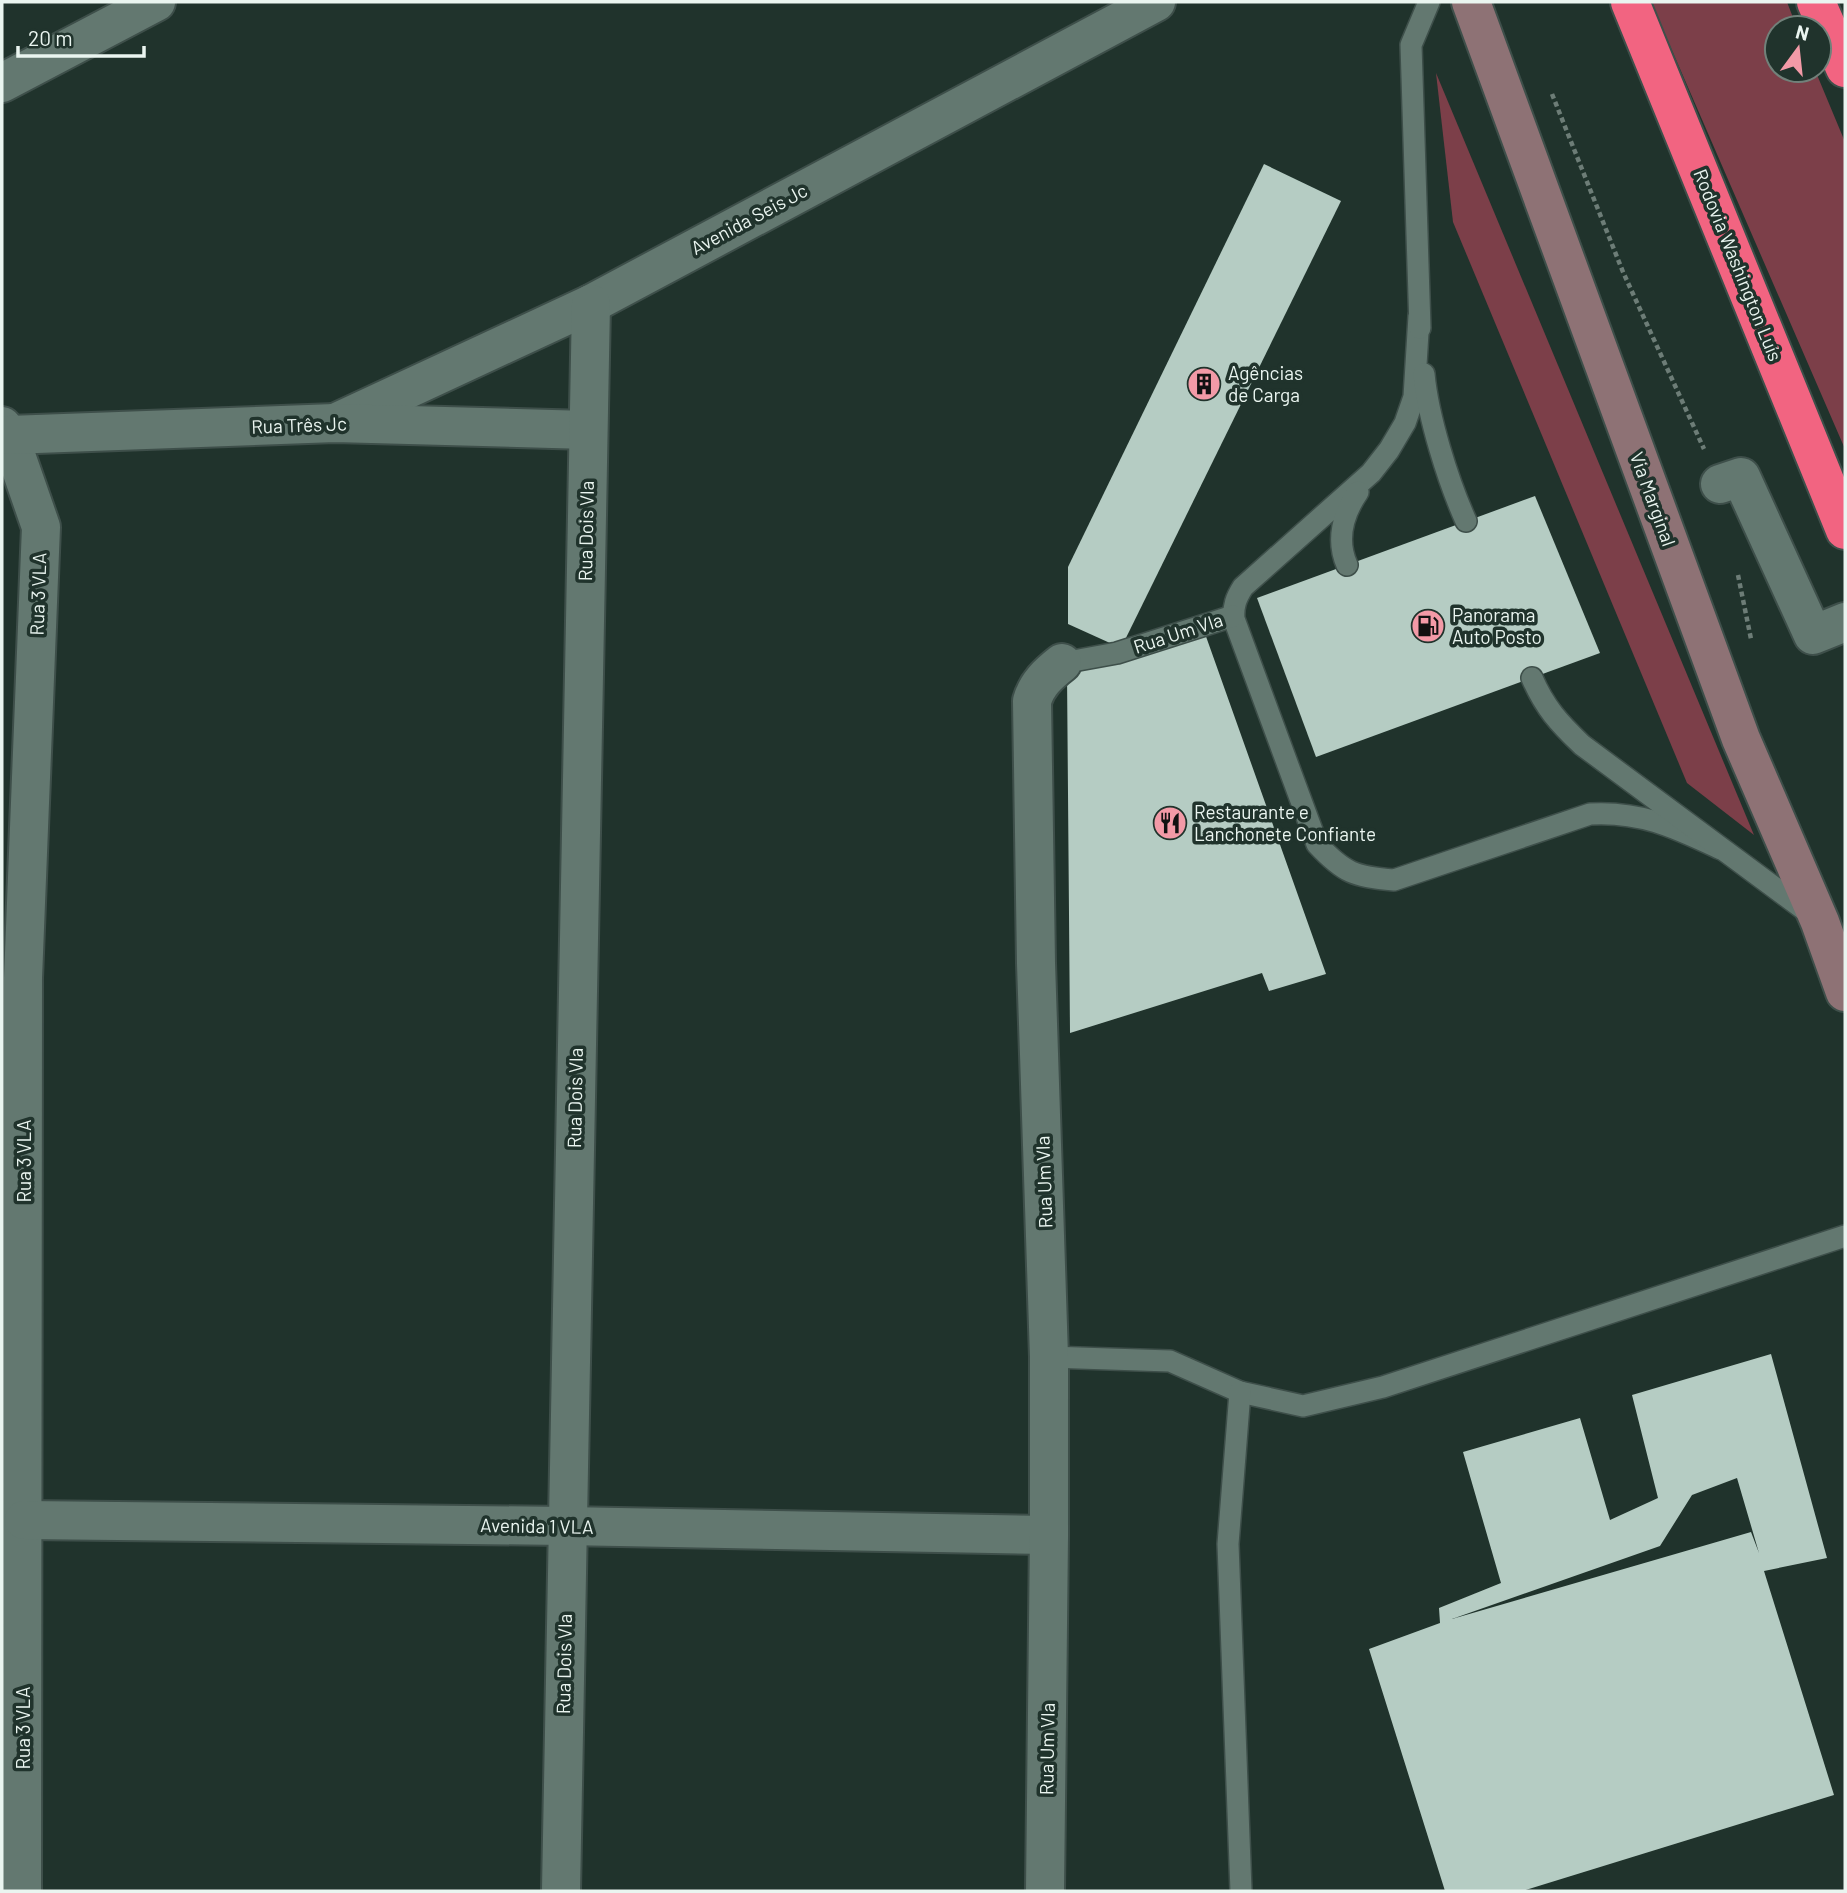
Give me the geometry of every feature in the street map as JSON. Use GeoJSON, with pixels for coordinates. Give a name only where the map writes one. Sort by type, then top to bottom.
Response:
{"type":"FeatureCollection","features":[{"type":"Feature","properties":{"kind":"highway","name":"Rodovia Washington Luís"},"geometry":{"type":"LineString","coordinates":[[1630,2],[1845,530]]}},
{"type":"Feature","properties":{"kind":"highway"},"geometry":{"type":"LineString","coordinates":[[1816,2],[1845,68]]}},
{"type":"Feature","properties":{"kind":"main road","name":"Via Marginal"},"geometry":{"type":"LineString","coordinates":[[1471,2],[1741,739],[1820,922],[1845,992]]}},
{"type":"Feature","properties":{"kind":"street"},"geometry":{"type":"LineString","coordinates":[[2,83],[156,2]]}},
{"type":"Feature","properties":{"kind":"street","name":"Avenida Seis Jc"},"geometry":{"type":"LineString","coordinates":[[335,423],[591,304],[1156,2]]}},
{"type":"Feature","properties":{"kind":"street","name":"Rua Dois Vla"},"geometry":{"type":"LineString","coordinates":[[561,1891],[591,304]]}},
{"type":"Feature","properties":{"kind":"street","name":"Rua Três Jc"},"geometry":{"type":"LineString","coordinates":[[6,430],[335,423],[589,430]]}},
{"type":"Feature","properties":{"kind":"street","name":"Rua 3 VLA"},"geometry":{"type":"LineString","coordinates":[[6,430],[41,527],[13,988],[13,1442],[24,1520],[22,1891]]}},
{"type":"Feature","properties":{"kind":"street"},"geometry":{"type":"LineString","coordinates":[[1720,484],[1741,477],[1813,635],[1845,622]]}},
{"type":"Feature","properties":{"kind":"street","name":"Rua Um Vla"},"geometry":{"type":"LineString","coordinates":[[1045,1891],[1049,1357],[1036,963],[1032,701],[1035,690],[1062,663]]}},
{"type":"Feature","properties":{"kind":"street","name":"Avenida 1 VLA"},"geometry":{"type":"LineString","coordinates":[[24,1520],[1049,1535]]}},
{"type":"Feature","properties":{"kind":"lane"},"geometry":{"type":"LineString","coordinates":[[1429,2],[1410,45],[1419,316],[1426,398],[1458,504],[1466,521]]}},
{"type":"Feature","properties":{"kind":"lane"},"geometry":{"type":"LineString","coordinates":[[1347,565],[1341,537],[1344,519],[1351,503],[1405,423],[1414,397],[1419,316]]}},
{"type":"Feature","properties":{"kind":"lane"},"geometry":{"type":"LineString","coordinates":[[1371,473],[1243,587],[1236,598],[1233,616],[1317,844],[1336,864],[1363,878],[1394,880],[1591,814],[1612,813],[1655,820],[1721,849]]}},
{"type":"Feature","properties":{"kind":"lane","name":"Rua Um Vla"},"geometry":{"type":"LineString","coordinates":[[1062,663],[1117,653],[1233,616]]}},
{"type":"Feature","properties":{"kind":"lane"},"geometry":{"type":"LineString","coordinates":[[1532,678],[1555,719],[1582,745],[1820,922]]}},
{"type":"Feature","properties":{"kind":"lane"},"geometry":{"type":"LineString","coordinates":[[1049,1357],[1170,1361],[1240,1392],[1303,1406],[1383,1387],[1845,1236]]}},
{"type":"Feature","properties":{"kind":"lane"},"geometry":{"type":"LineString","coordinates":[[1240,1392],[1228,1544],[1241,1891]]}},
{"type":"Feature","properties":{"kind":"path"},"geometry":{"type":"LineString","coordinates":[[1551,92],[1623,272]]}},
{"type":"Feature","properties":{"kind":"shaded area"},"geometry":{"type":"Polygon","coordinates":[[[1651,2],[1787,2],[1792,14],[1763,14],[1763,84],[1821,84],[1845,142],[1845,449],[1651,2]]]}},
{"type":"Feature","properties":{"kind":"shaded area"},"geometry":{"type":"Polygon","coordinates":[[[1436,73],[1754,835],[1687,783],[1453,222],[1436,73]]]}},
{"type":"Feature","properties":{"kind":"building","name":"Agências de Carga"},"geometry":{"type":"Polygon","coordinates":[[[1264,164],[1341,201],[1121,648],[1068,624],[1068,567],[1264,164]]]}},
{"type":"Feature","properties":{"kind":"building","name":"Panorama Auto Posto"},"geometry":{"type":"Polygon","coordinates":[[[1535,496],[1600,653],[1316,757],[1257,598],[1535,496]]]}},
{"type":"Feature","properties":{"kind":"building","name":"Restaurante e Lanchonete Confiante"},"geometry":{"type":"Polygon","coordinates":[[[1203,628],[1326,974],[1269,991],[1262,973],[1070,1033],[1067,674],[1203,628]]]}},
{"type":"Feature","properties":{"kind":"building"},"geometry":{"type":"Polygon","coordinates":[[[1771,1354],[1827,1558],[1764,1571],[1834,1795],[1522,1891],[1445,1891],[1369,1649],[1440,1623],[1439,1608],[1501,1583],[1463,1452],[1580,1418],[1610,1520],[1658,1498],[1632,1395],[1771,1354]],[[1737,1478],[1692,1495],[1660,1546],[1452,1619],[1751,1532],[1759,1553],[1737,1478]]]}},
{"type":"Feature","properties":{"kind":"place","name":"Agências de Carga"},"geometry":{"type":"Point","coordinates":[1204,384]}},
{"type":"Feature","properties":{"kind":"place","name":"Panorama Auto Posto"},"geometry":{"type":"Point","coordinates":[1428,626]}},
{"type":"Feature","properties":{"kind":"place","name":"Restaurante e Lanchonete Confiante"},"geometry":{"type":"Point","coordinates":[1170,823]}}]}
